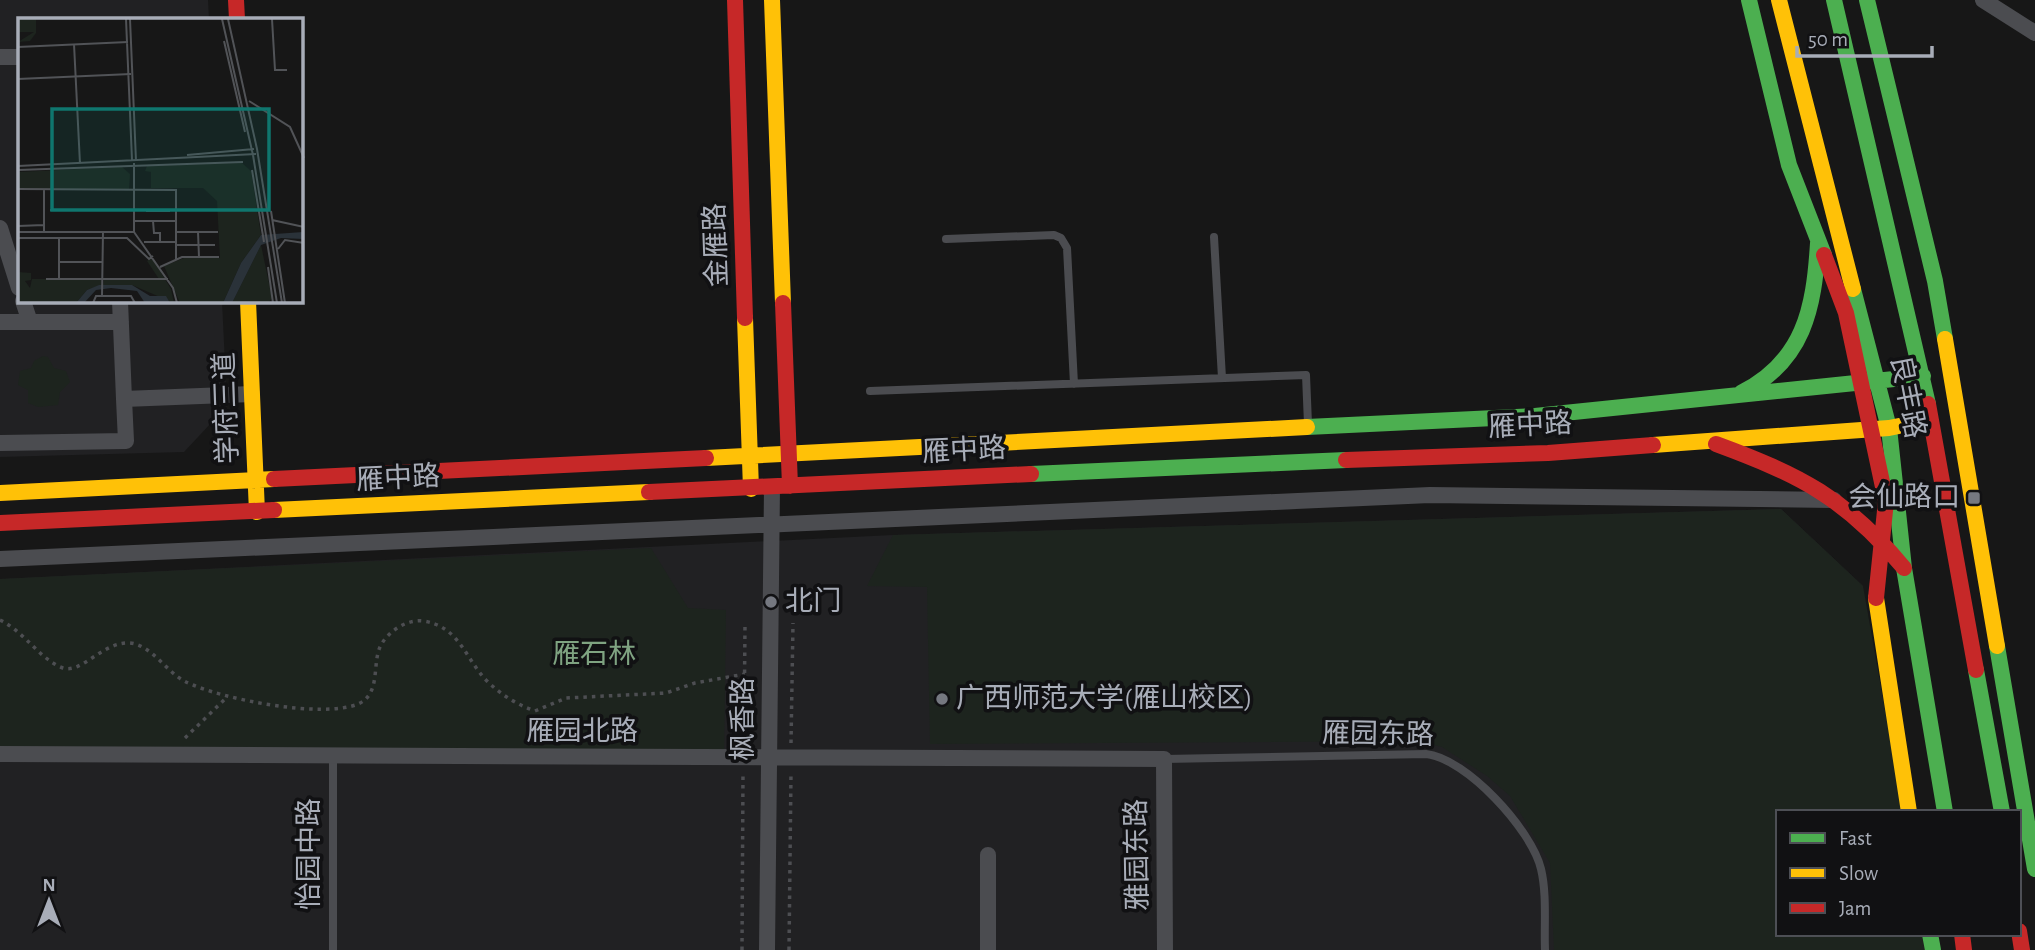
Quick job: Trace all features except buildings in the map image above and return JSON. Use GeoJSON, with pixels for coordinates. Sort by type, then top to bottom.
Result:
{"type":"FeatureCollection","features":[{"type":"Feature","properties":{"kind":"main road"},"geometry":{"type":"LineString","coordinates":[[236,0],[237,18]]}},
{"type":"Feature","properties":{"kind":"main road","name":"金雁路"},"geometry":{"type":"LineString","coordinates":[[735,0],[751,489]]}},
{"type":"Feature","properties":{"kind":"main road"},"geometry":{"type":"LineString","coordinates":[[772,0],[790,486]]}},
{"type":"Feature","properties":{"kind":"main road"},"geometry":{"type":"LineString","coordinates":[[1749,0],[1787,154],[1846,313],[1886,501],[1876,601],[1909,810]]}},
{"type":"Feature","properties":{"kind":"main road","name":"良丰路"},"geometry":{"type":"LineString","coordinates":[[1779,0],[1889,428],[1904,568],[1945,810]]}},
{"type":"Feature","properties":{"kind":"main road","name":"良丰路"},"geometry":{"type":"LineString","coordinates":[[1835,0],[1923,376],[2002,810]]}},
{"type":"Feature","properties":{"kind":"main road"},"geometry":{"type":"LineString","coordinates":[[1867,0],[1935,281],[2035,869]]}},
{"type":"Feature","properties":{"kind":"main road"},"geometry":{"type":"LineString","coordinates":[[1787,154],[1795,58]]}},
{"type":"Feature","properties":{"kind":"main road"},"geometry":{"type":"LineString","coordinates":[[1729,398],[1756,387],[1770,377],[1800,338],[1809,318],[1817,286],[1818,243]]}},
{"type":"Feature","properties":{"kind":"main road","name":"学府三道"},"geometry":{"type":"LineString","coordinates":[[248,303],[257,512]]}},
{"type":"Feature","properties":{"kind":"main road","name":"雁中路"},"geometry":{"type":"LineString","coordinates":[[0,493],[1535,416],[1923,376]]}},
{"type":"Feature","properties":{"kind":"main road","name":"雁中路"},"geometry":{"type":"LineString","coordinates":[[0,523],[1251,463],[1548,453],[1889,428],[1929,420]]}},
{"type":"Feature","properties":{"kind":"main road"},"geometry":{"type":"LineString","coordinates":[[1704,440],[1765,462],[1839,500],[1882,539],[1904,568]]}},
{"type":"Feature","properties":{"kind":"street"},"geometry":{"type":"LineString","coordinates":[[1983,0],[2035,33]]}},
{"type":"Feature","properties":{"kind":"street"},"geometry":{"type":"LineString","coordinates":[[0,57],[18,57]]}},
{"type":"Feature","properties":{"kind":"street"},"geometry":{"type":"LineString","coordinates":[[0,228],[18,285]]}},
{"type":"Feature","properties":{"kind":"street"},"geometry":{"type":"LineString","coordinates":[[24,303],[30,322]]}},
{"type":"Feature","properties":{"kind":"street"},"geometry":{"type":"LineString","coordinates":[[0,443],[126,440],[120,303]]}},
{"type":"Feature","properties":{"kind":"street"},"geometry":{"type":"LineString","coordinates":[[0,321],[121,322]]}},
{"type":"Feature","properties":{"kind":"street"},"geometry":{"type":"LineString","coordinates":[[124,399],[252,394]]}},
{"type":"Feature","properties":{"kind":"street","name":"枫香路"},"geometry":{"type":"LineString","coordinates":[[767,950],[772,487]]}},
{"type":"Feature","properties":{"kind":"street"},"geometry":{"type":"LineString","coordinates":[[0,559],[1430,495],[1839,500]]}},
{"type":"Feature","properties":{"kind":"street","name":"雁园北路"},"geometry":{"type":"LineString","coordinates":[[0,754],[333,758],[1164,759]]}},
{"type":"Feature","properties":{"kind":"street","name":"雅园东路"},"geometry":{"type":"LineString","coordinates":[[1164,759],[1165,950]]}},
{"type":"Feature","properties":{"kind":"street"},"geometry":{"type":"LineString","coordinates":[[988,855],[988,950]]}},
{"type":"Feature","properties":{"kind":"lane"},"geometry":{"type":"LineString","coordinates":[[946,239],[1054,235],[1061,238],[1067,248],[1074,384]]}},
{"type":"Feature","properties":{"kind":"lane"},"geometry":{"type":"LineString","coordinates":[[1214,237],[1222,378]]}},
{"type":"Feature","properties":{"kind":"lane"},"geometry":{"type":"LineString","coordinates":[[870,391],[1306,375],[1308,427]]}},
{"type":"Feature","properties":{"kind":"lane","name":"雁园东路"},"geometry":{"type":"LineString","coordinates":[[1164,759],[1426,754],[1446,759],[1473,779],[1505,810],[1536,854],[1542,874],[1545,950]]}},
{"type":"Feature","properties":{"kind":"lane","name":"怡园中路"},"geometry":{"type":"LineString","coordinates":[[333,758],[333,950]]}},
{"type":"Feature","properties":{"kind":"path"},"geometry":{"type":"LineString","coordinates":[[0,620],[17,628],[40,653],[61,667],[70,669],[81,666],[108,646],[131,643],[154,656],[184,681],[226,698],[311,708],[349,706],[362,702],[374,685],[380,646],[399,625],[421,621],[443,628],[462,643],[485,679],[514,704],[535,711],[566,698],[666,692],[695,683],[745,674]]}},
{"type":"Feature","properties":{"kind":"path"},"geometry":{"type":"LineString","coordinates":[[789,950],[793,623]]}},
{"type":"Feature","properties":{"kind":"path"},"geometry":{"type":"LineString","coordinates":[[742,950],[745,624]]}},
{"type":"Feature","properties":{"kind":"path"},"geometry":{"type":"LineString","coordinates":[[166,756],[226,698]]}},
{"type":"Feature","properties":{"kind":"shaded area"},"geometry":{"type":"Polygon","coordinates":[[[0,0],[208,0],[209,18],[18,18],[18,303],[222,303],[227,406],[184,452],[0,457],[0,0]]]}},
{"type":"Feature","properties":{"kind":"shaded area","name":"广西师范大学(雁山校区)"},"geometry":{"type":"Polygon","coordinates":[[[1781,509],[1863,586],[1779,810],[1776,810],[1776,936],[1926,950],[0,950],[0,579],[893,535],[1781,509]]]}},
{"type":"Feature","properties":{"kind":"green space"},"geometry":{"type":"Polygon","coordinates":[[[43,356],[48,357],[54,368],[66,371],[70,382],[60,392],[58,405],[38,407],[28,403],[28,390],[18,385],[20,371],[31,368],[34,361],[43,356]]]}},
{"type":"Feature","properties":{"kind":"green space"},"geometry":{"type":"Polygon","coordinates":[[[1781,509],[1863,586],[1903,810],[1776,810],[1776,936],[1923,936],[1926,950],[1554,950],[1550,863],[1510,796],[1487,776],[1442,747],[1417,741],[930,744],[927,587],[867,586],[893,535],[1781,509]]]}},
{"type":"Feature","properties":{"kind":"green space","name":"雁石林"},"geometry":{"type":"Polygon","coordinates":[[[651,548],[688,608],[726,610],[724,759],[0,754],[0,579],[651,548]]]}},
{"type":"Feature","properties":{"kind":"traffic: fast"},"geometry":{"type":"LineString","coordinates":[[1749,0],[1789,165],[1824,255]]}},
{"type":"Feature","properties":{"kind":"traffic: fast"},"geometry":{"type":"LineString","coordinates":[[1834,0],[1928,404]]}},
{"type":"Feature","properties":{"kind":"traffic: fast"},"geometry":{"type":"LineString","coordinates":[[1867,0],[1935,281],[1945,339]]}},
{"type":"Feature","properties":{"kind":"traffic: fast"},"geometry":{"type":"LineString","coordinates":[[1741,393],[1779,365],[1802,331],[1813,290],[1818,243]]}},
{"type":"Feature","properties":{"kind":"traffic: fast"},"geometry":{"type":"LineString","coordinates":[[1853,289],[1889,428],[1904,568],[1945,810]]}},
{"type":"Feature","properties":{"kind":"traffic: fast"},"geometry":{"type":"LineString","coordinates":[[1307,427],[1535,416],[1923,376]]}},
{"type":"Feature","properties":{"kind":"traffic: fast"},"geometry":{"type":"LineString","coordinates":[[1031,474],[1346,460]]}},
{"type":"Feature","properties":{"kind":"traffic: fast"},"geometry":{"type":"LineString","coordinates":[[1997,646],[2035,869]]}},
{"type":"Feature","properties":{"kind":"traffic: fast"},"geometry":{"type":"LineString","coordinates":[[1976,670],[2002,810]]}},
{"type":"Feature","properties":{"kind":"traffic: fast"},"geometry":{"type":"LineString","coordinates":[[1930,936],[1933,950]]}},
{"type":"Feature","properties":{"kind":"traffic: slow"},"geometry":{"type":"LineString","coordinates":[[772,0],[783,303]]}},
{"type":"Feature","properties":{"kind":"traffic: slow"},"geometry":{"type":"LineString","coordinates":[[1779,0],[1853,289]]}},
{"type":"Feature","properties":{"kind":"traffic: slow"},"geometry":{"type":"LineString","coordinates":[[248,303],[257,512]]}},
{"type":"Feature","properties":{"kind":"traffic: slow"},"geometry":{"type":"LineString","coordinates":[[745,318],[751,489]]}},
{"type":"Feature","properties":{"kind":"traffic: slow"},"geometry":{"type":"LineString","coordinates":[[1945,339],[1997,646]]}},
{"type":"Feature","properties":{"kind":"traffic: slow"},"geometry":{"type":"LineString","coordinates":[[1653,445],[1889,428],[1929,420]]}},
{"type":"Feature","properties":{"kind":"traffic: slow"},"geometry":{"type":"LineString","coordinates":[[706,458],[1307,427]]}},
{"type":"Feature","properties":{"kind":"traffic: slow"},"geometry":{"type":"LineString","coordinates":[[0,493],[274,479]]}},
{"type":"Feature","properties":{"kind":"traffic: slow"},"geometry":{"type":"LineString","coordinates":[[274,510],[649,492]]}},
{"type":"Feature","properties":{"kind":"traffic: slow"},"geometry":{"type":"LineString","coordinates":[[1876,598],[1909,810]]}},
{"type":"Feature","properties":{"kind":"traffic: jam"},"geometry":{"type":"LineString","coordinates":[[236,0],[237,18]]}},
{"type":"Feature","properties":{"kind":"traffic: jam"},"geometry":{"type":"LineString","coordinates":[[735,0],[745,318]]}},
{"type":"Feature","properties":{"kind":"traffic: jam"},"geometry":{"type":"LineString","coordinates":[[1824,255],[1846,313],[1886,501],[1876,598]]}},
{"type":"Feature","properties":{"kind":"traffic: jam"},"geometry":{"type":"LineString","coordinates":[[783,303],[790,486]]}},
{"type":"Feature","properties":{"kind":"traffic: jam"},"geometry":{"type":"LineString","coordinates":[[1928,404],[1976,670]]}},
{"type":"Feature","properties":{"kind":"traffic: jam"},"geometry":{"type":"LineString","coordinates":[[1716,444],[1773,467],[1820,491],[1862,523],[1904,568]]}},
{"type":"Feature","properties":{"kind":"traffic: jam"},"geometry":{"type":"LineString","coordinates":[[1346,460],[1548,453],[1653,445]]}},
{"type":"Feature","properties":{"kind":"traffic: jam"},"geometry":{"type":"LineString","coordinates":[[274,479],[706,458]]}},
{"type":"Feature","properties":{"kind":"traffic: jam"},"geometry":{"type":"LineString","coordinates":[[649,492],[1031,474]]}},
{"type":"Feature","properties":{"kind":"traffic: jam"},"geometry":{"type":"LineString","coordinates":[[0,523],[274,510]]}},
{"type":"Feature","properties":{"kind":"traffic: jam"},"geometry":{"type":"LineString","coordinates":[[1962,936],[1964,950]]}},
{"type":"Feature","properties":{"kind":"traffic: jam"},"geometry":{"type":"LineString","coordinates":[[2020,936],[2022,950]]}},
{"type":"Feature","properties":{"kind":"place","name":"会仙路口"},"geometry":{"type":"Point","coordinates":[1974,498]}},
{"type":"Feature","properties":{"kind":"place","name":"北门"},"geometry":{"type":"Point","coordinates":[771,602]}},
{"type":"Feature","properties":{"kind":"place","name":"广西师范大学(雁山校区)"},"geometry":{"type":"Point","coordinates":[942,699]}}]}
